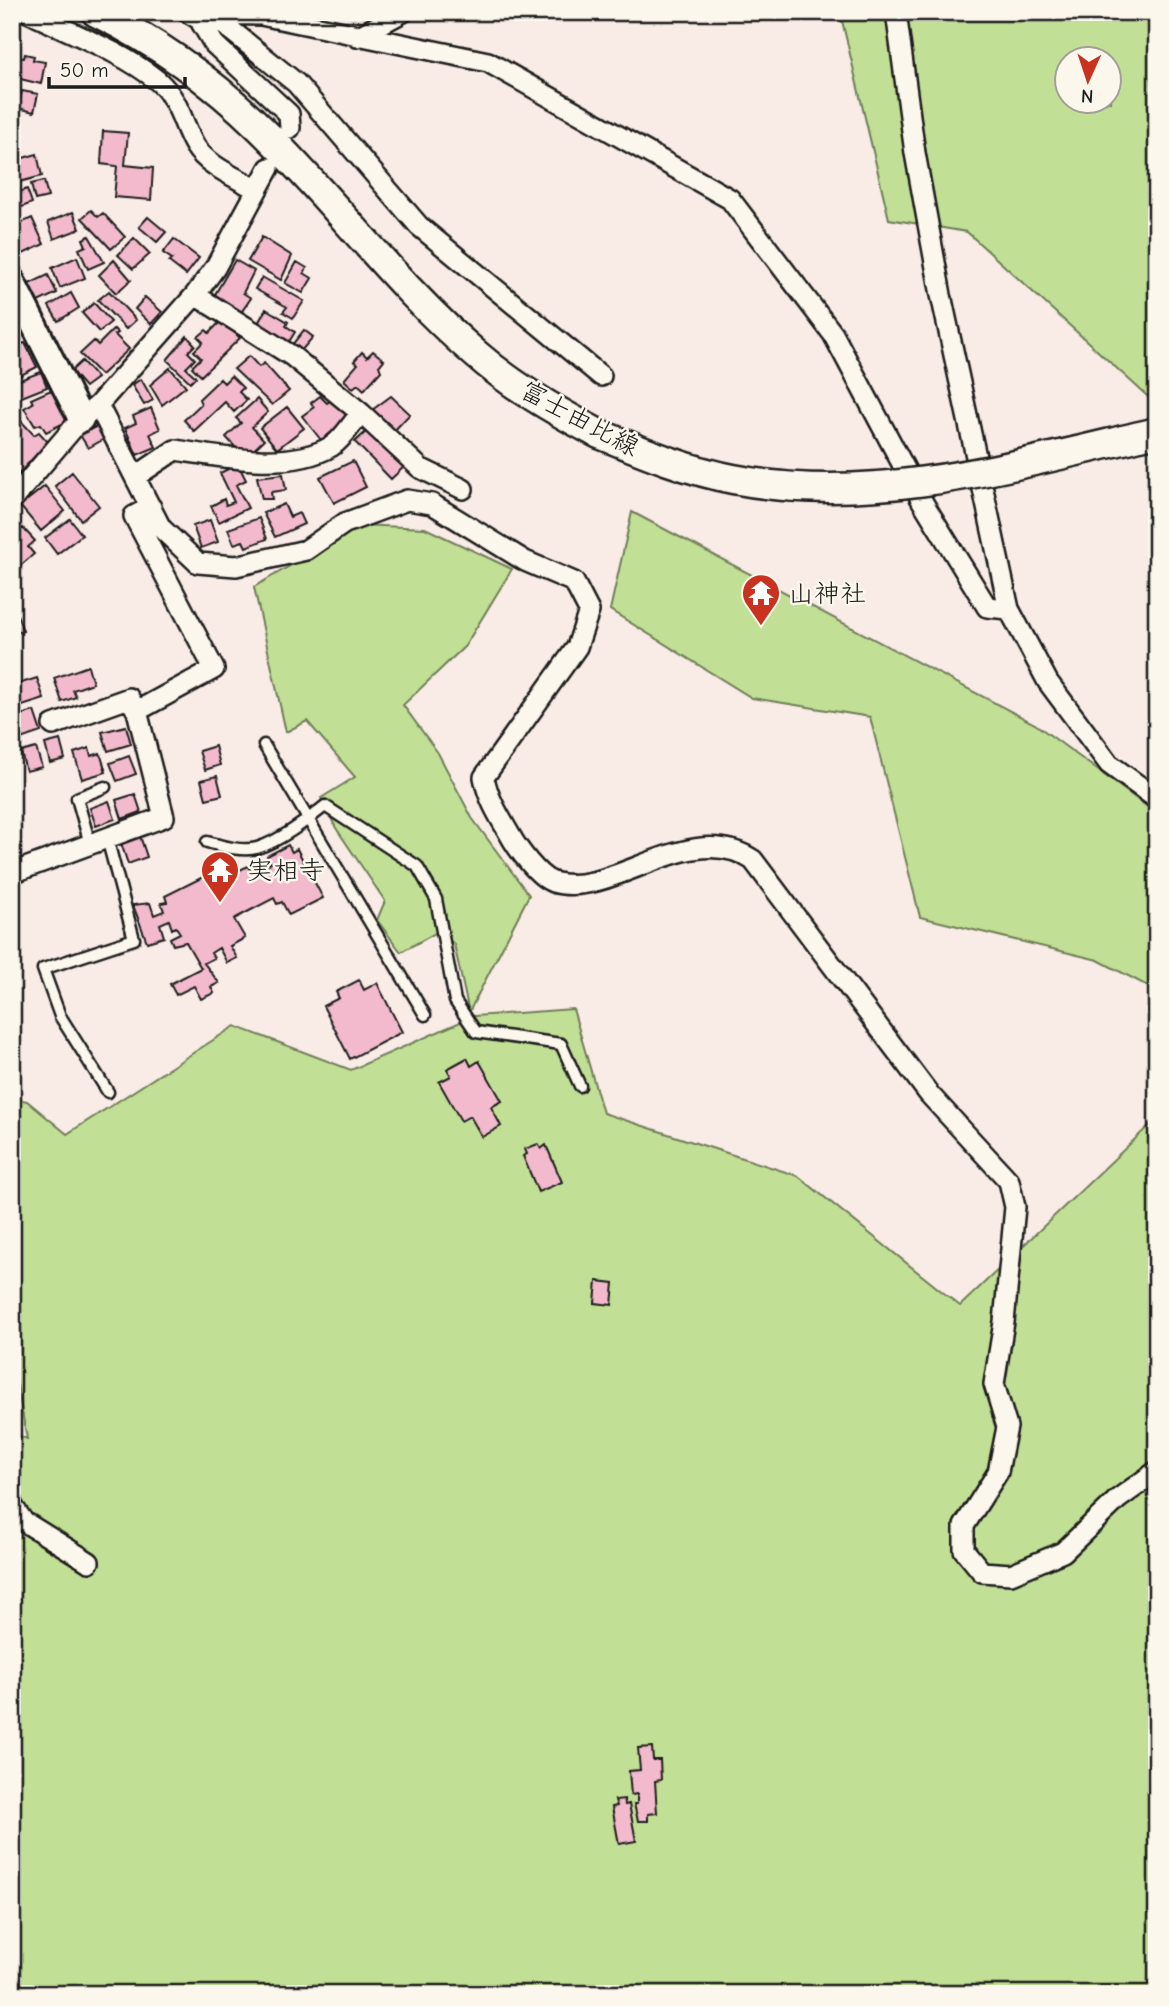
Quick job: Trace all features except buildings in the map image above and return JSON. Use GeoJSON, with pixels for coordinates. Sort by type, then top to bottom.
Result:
{"type":"FeatureCollection","features":[{"type":"Feature","properties":{"kind":"main road","name":"富士由比線"},"geometry":{"type":"LineString","coordinates":[[96,12],[118,23],[197,74],[260,127],[415,297],[477,356],[533,398],[597,433],[666,461],[732,479],[797,487],[865,488],[930,481],[1157,432]]}},
{"type":"Feature","properties":{"kind":"street"},"geometry":{"type":"LineString","coordinates":[[28,12],[111,52],[157,81],[178,104],[196,148],[209,160],[257,190]]}},
{"type":"Feature","properties":{"kind":"street"},"geometry":{"type":"LineString","coordinates":[[357,37],[403,12]]}},
{"type":"Feature","properties":{"kind":"street"},"geometry":{"type":"LineString","coordinates":[[896,12],[915,153],[941,295],[1009,609],[1048,682],[1110,764],[1157,799]]}},
{"type":"Feature","properties":{"kind":"street"},"geometry":{"type":"LineString","coordinates":[[199,15],[261,15],[488,62],[730,199],[833,334],[922,501],[987,607],[1009,609]]}},
{"type":"Feature","properties":{"kind":"street"},"geometry":{"type":"LineString","coordinates":[[199,15],[214,44],[289,114],[290,128]]}},
{"type":"Feature","properties":{"kind":"street"},"geometry":{"type":"LineString","coordinates":[[199,15],[296,83],[419,226],[601,376]]}},
{"type":"Feature","properties":{"kind":"street"},"geometry":{"type":"LineString","coordinates":[[13,498],[195,295],[215,268],[269,168]]}},
{"type":"Feature","properties":{"kind":"street"},"geometry":{"type":"LineString","coordinates":[[12,281],[90,412],[135,477],[161,528],[198,563],[236,566],[306,550],[345,523],[407,500],[432,504],[525,561],[574,582],[589,611],[586,629],[577,647],[484,777],[487,796],[520,853],[551,882],[583,883],[696,850],[720,846],[746,855],[753,860],[929,1094],[1009,1181],[1015,1207],[1004,1322],[994,1384],[1007,1427],[998,1472],[964,1526],[964,1550],[982,1572],[1011,1574],[1063,1552],[1118,1499],[1157,1471]]}},
{"type":"Feature","properties":{"kind":"street"},"geometry":{"type":"LineString","coordinates":[[195,295],[292,356],[361,412],[420,468],[463,489]]}},
{"type":"Feature","properties":{"kind":"street"},"geometry":{"type":"LineString","coordinates":[[135,477],[175,450],[268,460],[322,451],[335,444],[361,412]]}},
{"type":"Feature","properties":{"kind":"street"},"geometry":{"type":"LineString","coordinates":[[137,711],[214,669],[134,516],[151,507]]}},
{"type":"Feature","properties":{"kind":"street"},"geometry":{"type":"LineString","coordinates":[[12,873],[164,817],[137,711],[129,698],[53,725]]}},
{"type":"Feature","properties":{"kind":"street"},"geometry":{"type":"LineString","coordinates":[[12,1505],[23,1521],[89,1562]]}},
{"type":"Feature","properties":{"kind":"lane"},"geometry":{"type":"LineString","coordinates":[[264,745],[425,1015]]}},
{"type":"Feature","properties":{"kind":"lane"},"geometry":{"type":"LineString","coordinates":[[105,787],[77,798],[99,841],[134,939],[43,969],[60,1016],[108,1092]]}},
{"type":"Feature","properties":{"kind":"lane"},"geometry":{"type":"LineString","coordinates":[[207,842],[229,848],[257,848],[308,820],[325,806],[417,866],[436,899],[455,1001],[476,1032],[561,1044],[580,1086]]}},
{"type":"Feature","properties":{"kind":"green space"},"geometry":{"type":"Polygon","coordinates":[[[840,12],[1157,12],[1157,405],[967,232],[889,219],[840,12]]]}},
{"type":"Feature","properties":{"kind":"green space"},"geometry":{"type":"Polygon","coordinates":[[[632,512],[1035,724],[1157,814],[1157,991],[1098,960],[920,917],[870,717],[752,698],[610,610],[632,512]]]}},
{"type":"Feature","properties":{"kind":"green space"},"geometry":{"type":"Polygon","coordinates":[[[360,525],[425,528],[512,569],[465,646],[403,705],[438,753],[472,818],[529,895],[469,1012],[454,944],[439,931],[401,952],[377,920],[385,901],[336,828],[321,798],[355,777],[307,721],[286,732],[254,587],[360,525]]]}},
{"type":"Feature","properties":{"kind":"green space"},"geometry":{"type":"Polygon","coordinates":[[[573,1009],[603,1113],[798,1176],[960,1306],[1157,1118],[1157,1994],[12,1994],[12,1433],[27,1439],[12,1357],[12,1098],[27,1101],[67,1134],[235,1026],[351,1070],[474,1016],[573,1009]]]}},
{"type":"Feature","properties":{"kind":"place","name":"山神社"},"geometry":{"type":"Point","coordinates":[761,627]}},
{"type":"Feature","properties":{"kind":"place","name":"実相寺"},"geometry":{"type":"Point","coordinates":[220,904]}}]}
